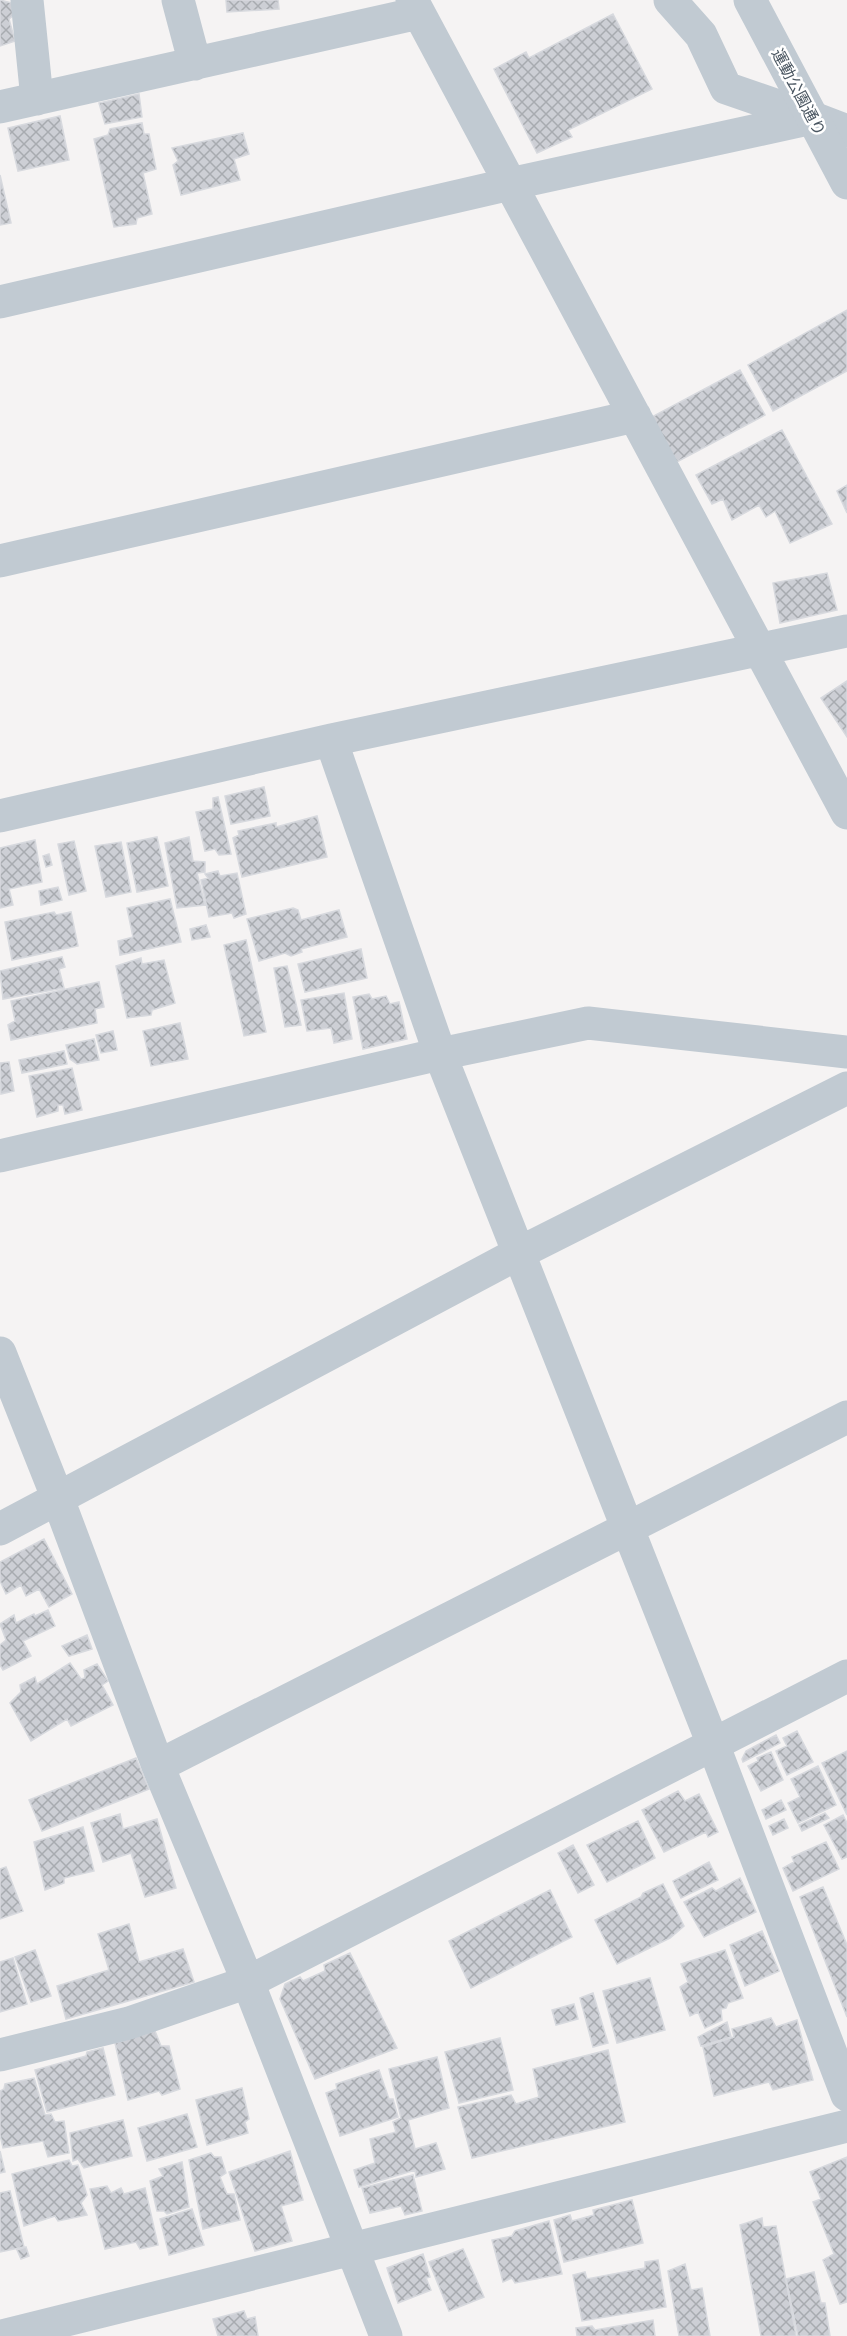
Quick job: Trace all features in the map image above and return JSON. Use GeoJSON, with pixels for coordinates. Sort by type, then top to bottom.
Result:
{"type":"FeatureCollection","features":[{"type":"Feature","properties":{"kind":"street"},"geometry":{"type":"LineString","coordinates":[[27,0],[37,99]]}},
{"type":"Feature","properties":{"kind":"street"},"geometry":{"type":"LineString","coordinates":[[178,0],[195,64]]}},
{"type":"Feature","properties":{"kind":"street"},"geometry":{"type":"LineString","coordinates":[[669,0],[701,35],[726,88],[847,131]]}},
{"type":"Feature","properties":{"kind":"street","name":"運動公園通り"},"geometry":{"type":"LineString","coordinates":[[750,0],[847,183]]}},
{"type":"Feature","properties":{"kind":"street"},"geometry":{"type":"LineString","coordinates":[[0,108],[195,64],[416,7],[847,813]]}},
{"type":"Feature","properties":{"kind":"street"},"geometry":{"type":"LineString","coordinates":[[0,302],[510,184],[813,118]]}},
{"type":"Feature","properties":{"kind":"street"},"geometry":{"type":"LineString","coordinates":[[0,561],[635,416]]}},
{"type":"Feature","properties":{"kind":"street"},"geometry":{"type":"LineString","coordinates":[[0,816],[331,740],[847,632]]}},
{"type":"Feature","properties":{"kind":"street"},"geometry":{"type":"LineString","coordinates":[[331,740],[440,1054],[713,1744],[847,2095]]}},
{"type":"Feature","properties":{"kind":"street"},"geometry":{"type":"LineString","coordinates":[[0,1156],[440,1054],[588,1023],[847,1052]]}},
{"type":"Feature","properties":{"kind":"street"},"geometry":{"type":"LineString","coordinates":[[0,1529],[519,1253],[847,1088]]}},
{"type":"Feature","properties":{"kind":"street"},"geometry":{"type":"LineString","coordinates":[[0,1353],[159,1766],[248,1982],[386,2336]]}},
{"type":"Feature","properties":{"kind":"street"},"geometry":{"type":"LineString","coordinates":[[159,1766],[847,1418]]}},
{"type":"Feature","properties":{"kind":"street"},"geometry":{"type":"LineString","coordinates":[[0,2055],[129,2023],[248,1982],[847,1676]]}},
{"type":"Feature","properties":{"kind":"street"},"geometry":{"type":"LineString","coordinates":[[2,2336],[847,2126]]}},
{"type":"Feature","properties":{"kind":"building"},"geometry":{"type":"Polygon","coordinates":[[[0,0],[12,3],[13,16],[9,19],[15,41],[0,46],[0,0]]]}},
{"type":"Feature","properties":{"kind":"building"},"geometry":{"type":"Polygon","coordinates":[[[226,0],[278,0],[279,9],[227,12],[226,0]]]}},
{"type":"Feature","properties":{"kind":"building"},"geometry":{"type":"Polygon","coordinates":[[[613,14],[652,89],[568,130],[572,137],[537,153],[494,69],[526,52],[529,58],[613,14]]]}},
{"type":"Feature","properties":{"kind":"building"},"geometry":{"type":"Polygon","coordinates":[[[139,94],[142,117],[105,124],[99,103],[139,94]]]}},
{"type":"Feature","properties":{"kind":"building"},"geometry":{"type":"Polygon","coordinates":[[[60,116],[69,160],[18,171],[8,128],[60,116]]]}},
{"type":"Feature","properties":{"kind":"building"},"geometry":{"type":"Polygon","coordinates":[[[142,123],[144,134],[149,134],[156,169],[143,173],[152,214],[137,218],[136,224],[114,227],[94,139],[108,135],[110,129],[142,123]]]}},
{"type":"Feature","properties":{"kind":"building"},"geometry":{"type":"Polygon","coordinates":[[[243,133],[249,154],[234,159],[240,180],[181,195],[173,165],[178,161],[172,148],[243,133]]]}},
{"type":"Feature","properties":{"kind":"building"},"geometry":{"type":"Polygon","coordinates":[[[0,175],[11,223],[0,225],[0,175]]]}},
{"type":"Feature","properties":{"kind":"building"},"geometry":{"type":"Polygon","coordinates":[[[847,310],[847,371],[773,411],[748,365],[847,310]]]}},
{"type":"Feature","properties":{"kind":"building"},"geometry":{"type":"Polygon","coordinates":[[[740,370],[765,415],[673,464],[648,419],[740,370]]]}},
{"type":"Feature","properties":{"kind":"building"},"geometry":{"type":"Polygon","coordinates":[[[782,430],[832,524],[790,543],[775,511],[766,517],[759,505],[732,520],[723,499],[712,504],[696,475],[782,430]]]}},
{"type":"Feature","properties":{"kind":"building"},"geometry":{"type":"Polygon","coordinates":[[[847,485],[847,513],[837,491],[847,485]]]}},
{"type":"Feature","properties":{"kind":"building"},"geometry":{"type":"Polygon","coordinates":[[[827,573],[837,610],[780,623],[773,583],[827,573]]]}},
{"type":"Feature","properties":{"kind":"building"},"geometry":{"type":"Polygon","coordinates":[[[847,681],[847,737],[821,698],[847,681]]]}},
{"type":"Feature","properties":{"kind":"building"},"geometry":{"type":"Polygon","coordinates":[[[264,787],[270,816],[231,824],[225,796],[264,787]]]}},
{"type":"Feature","properties":{"kind":"building"},"geometry":{"type":"Polygon","coordinates":[[[218,797],[231,854],[219,855],[215,849],[205,851],[196,812],[213,809],[213,798],[218,797]]]}},
{"type":"Feature","properties":{"kind":"building"},"geometry":{"type":"Polygon","coordinates":[[[317,816],[327,857],[242,877],[233,838],[239,835],[238,831],[276,823],[276,827],[317,816]]]}},
{"type":"Feature","properties":{"kind":"building"},"geometry":{"type":"Polygon","coordinates":[[[157,837],[168,886],[137,892],[127,843],[157,837]]]}},
{"type":"Feature","properties":{"kind":"building"},"geometry":{"type":"Polygon","coordinates":[[[189,837],[193,861],[205,862],[205,872],[197,873],[205,905],[177,908],[165,843],[189,837]]]}},
{"type":"Feature","properties":{"kind":"building"},"geometry":{"type":"Polygon","coordinates":[[[35,840],[42,882],[9,889],[13,905],[0,908],[0,848],[35,840]]]}},
{"type":"Feature","properties":{"kind":"building"},"geometry":{"type":"Polygon","coordinates":[[[74,841],[86,891],[69,895],[58,844],[74,841]]]}},
{"type":"Feature","properties":{"kind":"building"},"geometry":{"type":"Polygon","coordinates":[[[121,842],[131,892],[106,897],[95,846],[121,842]]]}},
{"type":"Feature","properties":{"kind":"building"},"geometry":{"type":"Polygon","coordinates":[[[49,854],[52,865],[46,867],[43,856],[49,854]]]}},
{"type":"Feature","properties":{"kind":"building"},"geometry":{"type":"Polygon","coordinates":[[[218,871],[220,876],[237,873],[246,914],[234,918],[232,913],[209,917],[201,880],[208,878],[205,874],[218,871]]]}},
{"type":"Feature","properties":{"kind":"building"},"geometry":{"type":"Polygon","coordinates":[[[58,887],[62,900],[41,905],[39,891],[58,887]]]}},
{"type":"Feature","properties":{"kind":"building"},"geometry":{"type":"Polygon","coordinates":[[[170,899],[181,942],[120,955],[118,941],[133,937],[127,908],[170,899]]]}},
{"type":"Feature","properties":{"kind":"building"},"geometry":{"type":"Polygon","coordinates":[[[293,908],[298,910],[301,920],[339,910],[347,937],[301,949],[302,952],[291,956],[285,953],[259,961],[247,919],[293,908]]]}},
{"type":"Feature","properties":{"kind":"building"},"geometry":{"type":"Polygon","coordinates":[[[54,912],[56,915],[71,912],[78,946],[12,960],[5,922],[54,912]]]}},
{"type":"Feature","properties":{"kind":"building"},"geometry":{"type":"Polygon","coordinates":[[[206,925],[210,937],[192,940],[190,929],[206,925]]]}},
{"type":"Feature","properties":{"kind":"building"},"geometry":{"type":"Polygon","coordinates":[[[246,940],[266,1032],[244,1036],[224,945],[246,940]]]}},
{"type":"Feature","properties":{"kind":"building"},"geometry":{"type":"Polygon","coordinates":[[[361,949],[367,978],[305,992],[298,964],[361,949]]]}},
{"type":"Feature","properties":{"kind":"building"},"geometry":{"type":"Polygon","coordinates":[[[62,957],[65,967],[59,969],[64,988],[3,999],[0,971],[62,957]]]}},
{"type":"Feature","properties":{"kind":"building"},"geometry":{"type":"Polygon","coordinates":[[[141,958],[142,964],[164,960],[175,1003],[152,1010],[151,1015],[127,1018],[116,966],[141,958]]]}},
{"type":"Feature","properties":{"kind":"building"},"geometry":{"type":"Polygon","coordinates":[[[287,966],[301,1025],[285,1027],[274,968],[287,966]]]}},
{"type":"Feature","properties":{"kind":"building"},"geometry":{"type":"Polygon","coordinates":[[[99,982],[104,1007],[95,1009],[97,1023],[11,1040],[8,1025],[15,1021],[11,1001],[99,982]]]}},
{"type":"Feature","properties":{"kind":"building"},"geometry":{"type":"Polygon","coordinates":[[[344,993],[352,1039],[334,1043],[331,1028],[307,1031],[301,1000],[344,993]]]}},
{"type":"Feature","properties":{"kind":"building"},"geometry":{"type":"Polygon","coordinates":[[[369,994],[372,999],[386,996],[390,1004],[399,1002],[407,1039],[363,1049],[353,997],[369,994]]]}},
{"type":"Feature","properties":{"kind":"building"},"geometry":{"type":"Polygon","coordinates":[[[180,1023],[188,1059],[151,1066],[143,1031],[180,1023]]]}},
{"type":"Feature","properties":{"kind":"building"},"geometry":{"type":"Polygon","coordinates":[[[113,1031],[117,1050],[101,1053],[96,1035],[113,1031]]]}},
{"type":"Feature","properties":{"kind":"building"},"geometry":{"type":"Polygon","coordinates":[[[94,1039],[99,1060],[77,1064],[70,1059],[66,1045],[94,1039]]]}},
{"type":"Feature","properties":{"kind":"building"},"geometry":{"type":"Polygon","coordinates":[[[64,1051],[67,1064],[22,1073],[19,1060],[64,1051]]]}},
{"type":"Feature","properties":{"kind":"building"},"geometry":{"type":"Polygon","coordinates":[[[9,1062],[14,1091],[1,1094],[0,1063],[9,1062]]]}},
{"type":"Feature","properties":{"kind":"building"},"geometry":{"type":"Polygon","coordinates":[[[72,1068],[82,1110],[65,1114],[63,1105],[58,1105],[58,1111],[37,1117],[29,1076],[72,1068]]]}},
{"type":"Feature","properties":{"kind":"building"},"geometry":{"type":"Polygon","coordinates":[[[44,1539],[72,1594],[49,1607],[39,1589],[26,1596],[21,1585],[6,1594],[0,1581],[0,1562],[44,1539]]]}},
{"type":"Feature","properties":{"kind":"building"},"geometry":{"type":"Polygon","coordinates":[[[48,1610],[55,1626],[23,1641],[31,1656],[3,1670],[0,1665],[0,1645],[6,1640],[0,1624],[14,1615],[16,1623],[48,1610]]]}},
{"type":"Feature","properties":{"kind":"building"},"geometry":{"type":"Polygon","coordinates":[[[87,1635],[92,1649],[69,1656],[62,1646],[87,1635]]]}},
{"type":"Feature","properties":{"kind":"building"},"geometry":{"type":"Polygon","coordinates":[[[70,1663],[81,1679],[85,1678],[84,1670],[97,1664],[108,1681],[102,1685],[113,1705],[71,1726],[67,1719],[31,1741],[10,1703],[21,1692],[20,1685],[35,1677],[37,1684],[70,1663]]]}},
{"type":"Feature","properties":{"kind":"building"},"geometry":{"type":"Polygon","coordinates":[[[797,1731],[813,1762],[787,1775],[776,1751],[787,1746],[783,1738],[797,1731]]]}},
{"type":"Feature","properties":{"kind":"building"},"geometry":{"type":"Polygon","coordinates":[[[776,1735],[780,1743],[743,1762],[746,1751],[776,1735]]]}},
{"type":"Feature","properties":{"kind":"building"},"geometry":{"type":"Polygon","coordinates":[[[847,1751],[847,1815],[822,1763],[847,1751]]]}},
{"type":"Feature","properties":{"kind":"building"},"geometry":{"type":"Polygon","coordinates":[[[771,1752],[783,1780],[761,1791],[748,1766],[758,1761],[757,1758],[771,1752]]]}},
{"type":"Feature","properties":{"kind":"building"},"geometry":{"type":"Polygon","coordinates":[[[136,1758],[149,1789],[42,1831],[29,1800],[136,1758]]]}},
{"type":"Feature","properties":{"kind":"building"},"geometry":{"type":"Polygon","coordinates":[[[818,1766],[836,1805],[798,1823],[788,1803],[800,1797],[791,1779],[818,1766]]]}},
{"type":"Feature","properties":{"kind":"building"},"geometry":{"type":"Polygon","coordinates":[[[678,1791],[685,1801],[699,1794],[718,1832],[708,1837],[706,1832],[664,1852],[642,1810],[678,1791]]]}},
{"type":"Feature","properties":{"kind":"building"},"geometry":{"type":"Polygon","coordinates":[[[781,1800],[786,1810],[766,1819],[762,1810],[781,1800]]]}},
{"type":"Feature","properties":{"kind":"building"},"geometry":{"type":"Polygon","coordinates":[[[825,1813],[829,1818],[802,1831],[799,1825],[825,1813]]]}},
{"type":"Feature","properties":{"kind":"building"},"geometry":{"type":"Polygon","coordinates":[[[120,1814],[123,1829],[157,1819],[176,1888],[145,1897],[131,1853],[103,1862],[91,1823],[120,1814]]]}},
{"type":"Feature","properties":{"kind":"building"},"geometry":{"type":"Polygon","coordinates":[[[843,1815],[847,1823],[847,1857],[842,1859],[824,1825],[843,1815]]]}},
{"type":"Feature","properties":{"kind":"building"},"geometry":{"type":"Polygon","coordinates":[[[784,1819],[788,1828],[773,1835],[769,1826],[784,1819]]]}},
{"type":"Feature","properties":{"kind":"building"},"geometry":{"type":"Polygon","coordinates":[[[638,1821],[655,1858],[607,1882],[587,1845],[638,1821]]]}},
{"type":"Feature","properties":{"kind":"building"},"geometry":{"type":"Polygon","coordinates":[[[83,1827],[94,1871],[64,1878],[64,1883],[45,1890],[34,1842],[83,1827]]]}},
{"type":"Feature","properties":{"kind":"building"},"geometry":{"type":"Polygon","coordinates":[[[826,1842],[839,1869],[793,1891],[783,1868],[794,1862],[792,1857],[826,1842]]]}},
{"type":"Feature","properties":{"kind":"building"},"geometry":{"type":"Polygon","coordinates":[[[573,1845],[594,1885],[578,1893],[558,1853],[573,1845]]]}},
{"type":"Feature","properties":{"kind":"building"},"geometry":{"type":"Polygon","coordinates":[[[709,1862],[718,1880],[681,1898],[673,1881],[709,1862]]]}},
{"type":"Feature","properties":{"kind":"building"},"geometry":{"type":"Polygon","coordinates":[[[6,1867],[23,1911],[0,1919],[0,1869],[6,1867]]]}},
{"type":"Feature","properties":{"kind":"building"},"geometry":{"type":"Polygon","coordinates":[[[740,1878],[756,1912],[704,1937],[684,1902],[712,1888],[716,1891],[740,1878]]]}},
{"type":"Feature","properties":{"kind":"building"},"geometry":{"type":"Polygon","coordinates":[[[663,1884],[684,1926],[670,1938],[617,1964],[595,1920],[663,1884]]]}},
{"type":"Feature","properties":{"kind":"building"},"geometry":{"type":"Polygon","coordinates":[[[823,1887],[847,1945],[847,2017],[800,1897],[823,1887]]]}},
{"type":"Feature","properties":{"kind":"building"},"geometry":{"type":"Polygon","coordinates":[[[550,1890],[572,1937],[471,1988],[449,1941],[550,1890]]]}},
{"type":"Feature","properties":{"kind":"building"},"geometry":{"type":"Polygon","coordinates":[[[129,1924],[139,1962],[183,1949],[194,1982],[66,2019],[57,1986],[109,1970],[98,1934],[129,1924]]]}},
{"type":"Feature","properties":{"kind":"building"},"geometry":{"type":"Polygon","coordinates":[[[762,1931],[779,1971],[745,1986],[730,1945],[762,1931]]]}},
{"type":"Feature","properties":{"kind":"building"},"geometry":{"type":"Polygon","coordinates":[[[35,1950],[51,1996],[31,2002],[15,1957],[35,1950]]]}},
{"type":"Feature","properties":{"kind":"building"},"geometry":{"type":"Polygon","coordinates":[[[725,1950],[743,1998],[728,2003],[726,2008],[721,2009],[722,2020],[705,2028],[698,2012],[690,2016],[680,1987],[688,1982],[681,1964],[725,1950]]]}},
{"type":"Feature","properties":{"kind":"building"},"geometry":{"type":"Polygon","coordinates":[[[350,1953],[397,2048],[315,2079],[280,1999],[285,1984],[300,1977],[303,1981],[325,1971],[324,1965],[350,1953]]]}},
{"type":"Feature","properties":{"kind":"building"},"geometry":{"type":"Polygon","coordinates":[[[13,1958],[27,2004],[0,2012],[0,1962],[13,1958]]]}},
{"type":"Feature","properties":{"kind":"building"},"geometry":{"type":"Polygon","coordinates":[[[650,1978],[665,2030],[617,2043],[603,1991],[650,1978]]]}},
{"type":"Feature","properties":{"kind":"building"},"geometry":{"type":"Polygon","coordinates":[[[593,1993],[608,2043],[593,2047],[580,1998],[593,1993]]]}},
{"type":"Feature","properties":{"kind":"building"},"geometry":{"type":"Polygon","coordinates":[[[574,2004],[578,2019],[556,2025],[552,2010],[574,2004]]]}},
{"type":"Feature","properties":{"kind":"building"},"geometry":{"type":"Polygon","coordinates":[[[771,2018],[776,2027],[797,2020],[813,2080],[773,2090],[769,2082],[714,2096],[703,2047],[734,2037],[732,2029],[771,2018]]]}},
{"type":"Feature","properties":{"kind":"building"},"geometry":{"type":"Polygon","coordinates":[[[727,2022],[731,2037],[701,2046],[698,2037],[727,2022]]]}},
{"type":"Feature","properties":{"kind":"building"},"geometry":{"type":"Polygon","coordinates":[[[155,2031],[161,2046],[169,2046],[180,2089],[162,2095],[159,2091],[128,2100],[115,2043],[155,2031]]]}},
{"type":"Feature","properties":{"kind":"building"},"geometry":{"type":"Polygon","coordinates":[[[500,2038],[513,2090],[459,2103],[445,2052],[500,2038]]]}},
{"type":"Feature","properties":{"kind":"building"},"geometry":{"type":"Polygon","coordinates":[[[103,2048],[115,2095],[47,2112],[35,2070],[86,2056],[87,2052],[103,2048]]]}},
{"type":"Feature","properties":{"kind":"building"},"geometry":{"type":"Polygon","coordinates":[[[608,2050],[625,2122],[472,2158],[458,2107],[511,2095],[516,2104],[539,2097],[533,2069],[608,2050]]]}},
{"type":"Feature","properties":{"kind":"building"},"geometry":{"type":"Polygon","coordinates":[[[437,2057],[449,2108],[408,2120],[415,2149],[436,2143],[445,2169],[416,2177],[415,2170],[359,2187],[354,2170],[375,2163],[370,2139],[396,2132],[393,2122],[401,2118],[389,2069],[437,2057]]]}},
{"type":"Feature","properties":{"kind":"building"},"geometry":{"type":"Polygon","coordinates":[[[379,2070],[389,2099],[393,2099],[398,2117],[340,2136],[326,2093],[337,2089],[336,2084],[379,2070]]]}},
{"type":"Feature","properties":{"kind":"building"},"geometry":{"type":"Polygon","coordinates":[[[34,2078],[45,2115],[51,2114],[55,2122],[64,2121],[69,2153],[48,2157],[43,2141],[3,2148],[0,2135],[0,2091],[4,2089],[5,2084],[34,2078]]]}},
{"type":"Feature","properties":{"kind":"building"},"geometry":{"type":"Polygon","coordinates":[[[242,2088],[249,2119],[245,2122],[248,2133],[207,2145],[196,2100],[242,2088]]]}},
{"type":"Feature","properties":{"kind":"building"},"geometry":{"type":"Polygon","coordinates":[[[187,2114],[197,2147],[147,2161],[138,2128],[187,2114]]]}},
{"type":"Feature","properties":{"kind":"building"},"geometry":{"type":"Polygon","coordinates":[[[123,2120],[132,2156],[84,2168],[78,2159],[73,2161],[70,2133],[123,2120]]]}},
{"type":"Feature","properties":{"kind":"building"},"geometry":{"type":"Polygon","coordinates":[[[0,2151],[5,2172],[0,2173],[0,2151]]]}},
{"type":"Feature","properties":{"kind":"building"},"geometry":{"type":"Polygon","coordinates":[[[290,2151],[303,2200],[281,2206],[292,2241],[255,2251],[229,2172],[290,2151]]]}},
{"type":"Feature","properties":{"kind":"building"},"geometry":{"type":"Polygon","coordinates":[[[211,2153],[214,2157],[221,2157],[226,2173],[220,2177],[227,2194],[234,2194],[240,2220],[203,2229],[189,2160],[211,2153]]]}},
{"type":"Feature","properties":{"kind":"building"},"geometry":{"type":"Polygon","coordinates":[[[847,2157],[847,2302],[840,2304],[823,2260],[834,2254],[813,2202],[821,2199],[810,2172],[847,2157]]]}},
{"type":"Feature","properties":{"kind":"building"},"geometry":{"type":"Polygon","coordinates":[[[69,2160],[72,2166],[78,2165],[87,2195],[81,2203],[87,2215],[58,2221],[55,2216],[24,2226],[12,2174],[69,2160]]]}},
{"type":"Feature","properties":{"kind":"building"},"geometry":{"type":"Polygon","coordinates":[[[182,2162],[189,2207],[167,2214],[164,2211],[157,2211],[150,2181],[163,2176],[159,2169],[182,2162]]]}},
{"type":"Feature","properties":{"kind":"building"},"geometry":{"type":"Polygon","coordinates":[[[413,2175],[422,2211],[405,2215],[401,2206],[370,2213],[362,2188],[413,2175]]]}},
{"type":"Feature","properties":{"kind":"building"},"geometry":{"type":"Polygon","coordinates":[[[107,2186],[111,2193],[121,2188],[124,2194],[145,2188],[158,2245],[140,2249],[136,2242],[105,2249],[90,2189],[107,2186]]]}},
{"type":"Feature","properties":{"kind":"building"},"geometry":{"type":"Polygon","coordinates":[[[10,2191],[24,2247],[0,2252],[0,2193],[10,2191]]]}},
{"type":"Feature","properties":{"kind":"building"},"geometry":{"type":"Polygon","coordinates":[[[632,2200],[643,2243],[564,2262],[554,2220],[570,2215],[572,2221],[594,2215],[593,2210],[632,2200]]]}},
{"type":"Feature","properties":{"kind":"building"},"geometry":{"type":"Polygon","coordinates":[[[192,2209],[204,2245],[169,2255],[160,2219],[192,2209]]]}},
{"type":"Feature","properties":{"kind":"building"},"geometry":{"type":"Polygon","coordinates":[[[762,2218],[763,2227],[776,2226],[796,2336],[761,2336],[740,2225],[762,2218]]]}},
{"type":"Feature","properties":{"kind":"building"},"geometry":{"type":"Polygon","coordinates":[[[549,2221],[562,2274],[515,2283],[512,2278],[503,2282],[492,2240],[512,2236],[515,2231],[549,2221]]]}},
{"type":"Feature","properties":{"kind":"building"},"geometry":{"type":"Polygon","coordinates":[[[26,2247],[29,2256],[21,2259],[17,2250],[26,2247]]]}},
{"type":"Feature","properties":{"kind":"building"},"geometry":{"type":"Polygon","coordinates":[[[463,2249],[484,2297],[449,2311],[429,2262],[463,2249]]]}},
{"type":"Feature","properties":{"kind":"building"},"geometry":{"type":"Polygon","coordinates":[[[423,2254],[430,2277],[426,2278],[431,2290],[398,2303],[387,2268],[423,2254]]]}},
{"type":"Feature","properties":{"kind":"building"},"geometry":{"type":"Polygon","coordinates":[[[658,2260],[666,2307],[582,2321],[573,2275],[585,2272],[587,2279],[645,2268],[645,2262],[658,2260]]]}},
{"type":"Feature","properties":{"kind":"building"},"geometry":{"type":"Polygon","coordinates":[[[685,2264],[691,2290],[702,2288],[710,2336],[679,2336],[668,2271],[685,2264]]]}},
{"type":"Feature","properties":{"kind":"building"},"geometry":{"type":"Polygon","coordinates":[[[814,2272],[821,2303],[825,2303],[830,2336],[798,2336],[786,2279],[814,2272]]]}},
{"type":"Feature","properties":{"kind":"building"},"geometry":{"type":"Polygon","coordinates":[[[244,2311],[247,2319],[255,2317],[258,2336],[218,2336],[213,2319],[244,2311]]]}},
{"type":"Feature","properties":{"kind":"building"},"geometry":{"type":"Polygon","coordinates":[[[653,2320],[655,2336],[577,2336],[576,2328],[592,2326],[595,2330],[653,2320]]]}}]}
